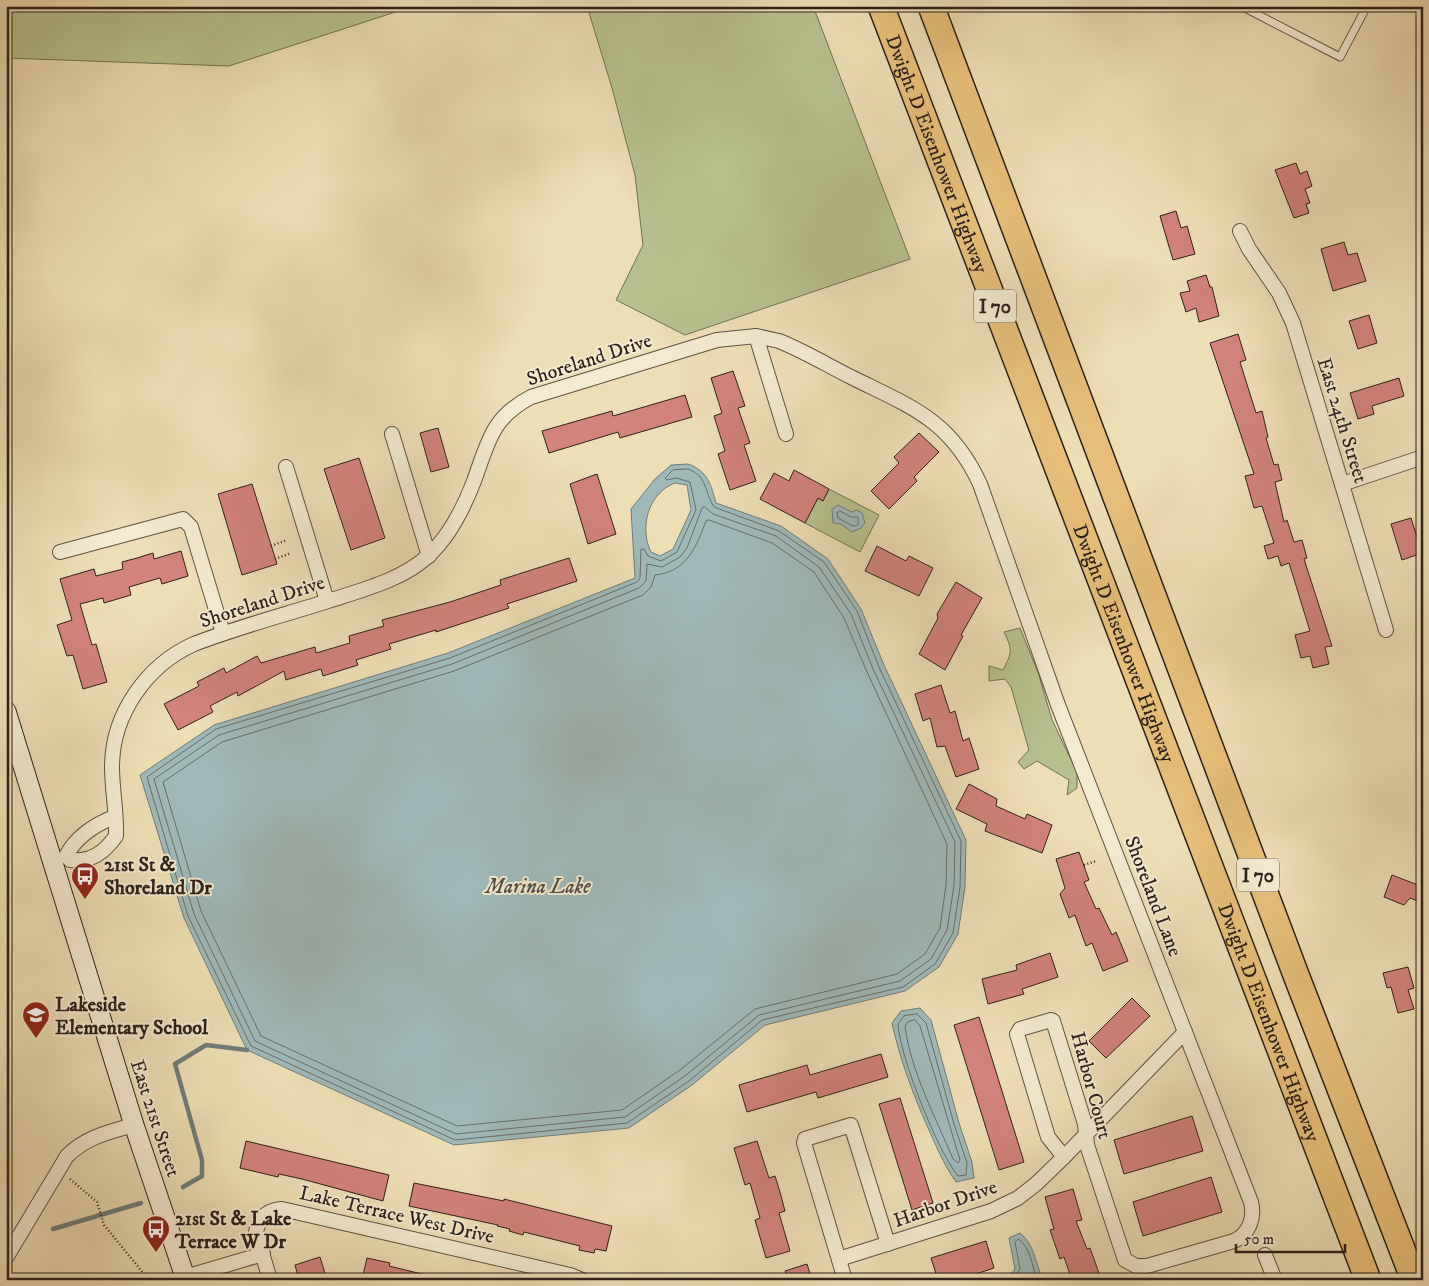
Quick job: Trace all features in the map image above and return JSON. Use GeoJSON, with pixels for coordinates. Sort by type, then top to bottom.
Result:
{"type":"FeatureCollection","features":[{"type":"Feature","properties":{"kind":"highway","name":"Dwight D Eisenhower Highway"},"geometry":{"type":"LineString","coordinates":[[881,6],[1368,1280]]}},
{"type":"Feature","properties":{"kind":"highway","name":"Dwight D Eisenhower Highway"},"geometry":{"type":"LineString","coordinates":[[932,6],[1127,532],[1414,1280]]}},
{"type":"Feature","properties":{"kind":"main road","name":"East 21st Street"},"geometry":{"type":"LineString","coordinates":[[6,711],[59,858],[134,1125],[185,1278]]}},
{"type":"Feature","properties":{"kind":"street","name":"East 24th Street"},"geometry":{"type":"LineString","coordinates":[[1240,231],[1249,249],[1279,293],[1293,323],[1386,630]]}},
{"type":"Feature","properties":{"kind":"street"},"geometry":{"type":"LineString","coordinates":[[756,336],[786,434]]}},
{"type":"Feature","properties":{"kind":"street","name":"Shoreland Drive"},"geometry":{"type":"LineString","coordinates":[[59,858],[80,861],[90,860],[99,855],[116,836],[112,753],[120,723],[133,696],[150,675],[170,657],[194,644],[377,584],[428,556],[460,511],[474,481],[489,435],[512,408],[531,397],[717,340],[756,336],[786,344],[917,410],[943,429],[969,461]]}},
{"type":"Feature","properties":{"kind":"street"},"geometry":{"type":"LineString","coordinates":[[392,434],[428,556]]}},
{"type":"Feature","properties":{"kind":"street"},"geometry":{"type":"LineString","coordinates":[[1342,484],[1423,457]]}},
{"type":"Feature","properties":{"kind":"street","name":"Shoreland Lane"},"geometry":{"type":"LineString","coordinates":[[969,461],[980,484],[1058,705],[1251,1202],[1252,1216],[1250,1225],[1245,1233],[1234,1241],[1147,1266],[1132,1264]]}},
{"type":"Feature","properties":{"kind":"street"},"geometry":{"type":"LineString","coordinates":[[286,467],[327,601]]}},
{"type":"Feature","properties":{"kind":"street"},"geometry":{"type":"LineString","coordinates":[[60,552],[183,519],[186,520],[191,528],[223,633]]}},
{"type":"Feature","properties":{"kind":"street"},"geometry":{"type":"LineString","coordinates":[[59,858],[87,832],[114,817]]}},
{"type":"Feature","properties":{"kind":"street","name":"Harbor Court"},"geometry":{"type":"LineString","coordinates":[[1064,1157],[1048,1138],[1017,1034],[1020,1029],[1053,1021],[1122,1253],[1132,1264]]}},
{"type":"Feature","properties":{"kind":"street","name":"Harbor Drive"},"geometry":{"type":"LineString","coordinates":[[839,1259],[1007,1204],[1036,1184],[1064,1157],[1185,1032]]}},
{"type":"Feature","properties":{"kind":"street","name":"Harbor Drive"},"geometry":{"type":"LineString","coordinates":[[845,1280],[804,1143],[807,1137],[847,1124],[851,1125],[888,1244]]}},
{"type":"Feature","properties":{"kind":"street"},"geometry":{"type":"LineString","coordinates":[[6,1258],[67,1156],[83,1142],[134,1125]]}},
{"type":"Feature","properties":{"kind":"street","name":"Lake Terrace West Drive"},"geometry":{"type":"LineString","coordinates":[[262,1254],[256,1232],[258,1224],[265,1215],[282,1209],[570,1275],[582,1280]]}},
{"type":"Feature","properties":{"kind":"street"},"geometry":{"type":"LineString","coordinates":[[185,1278],[262,1254],[270,1280]]}},
{"type":"Feature","properties":{"kind":"street"},"geometry":{"type":"LineString","coordinates":[[1265,1255],[1275,1280]]}},
{"type":"Feature","properties":{"kind":"lane"},"geometry":{"type":"LineString","coordinates":[[1241,6],[1340,57],[1367,6]]}},
{"type":"Feature","properties":{"kind":"path"},"geometry":{"type":"LineString","coordinates":[[271,546],[287,540]]}},
{"type":"Feature","properties":{"kind":"path"},"geometry":{"type":"LineString","coordinates":[[275,559],[291,554]]}},
{"type":"Feature","properties":{"kind":"path"},"geometry":{"type":"LineString","coordinates":[[1084,865],[1096,861]]}},
{"type":"Feature","properties":{"kind":"path"},"geometry":{"type":"LineString","coordinates":[[60,1169],[97,1202],[104,1225],[149,1280]]}},
{"type":"Feature","properties":{"kind":"green space"},"geometry":{"type":"Polygon","coordinates":[[[6,6],[100,8],[113,6],[414,6],[229,66],[6,58],[6,6]]]}},
{"type":"Feature","properties":{"kind":"green space"},"geometry":{"type":"Polygon","coordinates":[[[587,6],[813,6],[910,259],[685,335],[616,300],[643,245],[635,175],[612,88],[587,6]]]}},
{"type":"Feature","properties":{"kind":"green space"},"geometry":{"type":"Polygon","coordinates":[[[829,489],[879,515],[860,552],[805,523],[818,498],[823,501],[829,489]]]}},
{"type":"Feature","properties":{"kind":"green space"},"geometry":{"type":"Polygon","coordinates":[[[1020,628],[1039,675],[1052,720],[1077,772],[1077,788],[1067,795],[1069,780],[1037,761],[1024,769],[1018,762],[1029,750],[1011,687],[1005,679],[989,681],[989,666],[1003,670],[1010,655],[1009,643],[1004,632],[1020,628]]]}},
{"type":"Feature","properties":{"kind":"water","name":"Marina Lake"},"geometry":{"type":"Polygon","coordinates":[[[688,464],[695,467],[708,479],[716,503],[781,526],[828,559],[861,609],[884,665],[966,840],[965,887],[958,934],[939,967],[905,991],[765,1025],[692,1085],[629,1128],[454,1145],[247,1050],[184,918],[140,775],[214,725],[448,653],[635,578],[631,509],[655,479],[671,465],[688,464]],[[675,483],[666,488],[652,503],[646,522],[647,543],[651,552],[660,556],[673,549],[691,510],[687,485],[675,483]]]}},
{"type":"Feature","properties":{"kind":"water"},"geometry":{"type":"Polygon","coordinates":[[[838,505],[852,512],[857,510],[862,513],[865,523],[861,528],[852,532],[841,524],[833,523],[832,509],[838,505]]]}},
{"type":"Feature","properties":{"kind":"water"},"geometry":{"type":"Polygon","coordinates":[[[920,1008],[931,1020],[959,1123],[972,1162],[974,1178],[956,1182],[952,1176],[928,1128],[903,1064],[892,1023],[901,1011],[920,1008]]]}},
{"type":"Feature","properties":{"kind":"water"},"geometry":{"type":"Polygon","coordinates":[[[1020,1233],[1032,1249],[1043,1280],[1006,1280],[1015,1269],[1009,1238],[1020,1233]]]}},
{"type":"Feature","properties":{"kind":"building"},"geometry":{"type":"Polygon","coordinates":[[[1296,163],[1300,174],[1307,171],[1312,186],[1305,189],[1310,203],[1306,204],[1309,213],[1294,218],[1275,170],[1296,163]]]}},
{"type":"Feature","properties":{"kind":"building"},"geometry":{"type":"Polygon","coordinates":[[[1176,211],[1181,228],[1187,226],[1195,254],[1173,260],[1160,216],[1176,211]]]}},
{"type":"Feature","properties":{"kind":"building"},"geometry":{"type":"Polygon","coordinates":[[[1344,242],[1348,255],[1357,253],[1366,281],[1333,291],[1321,249],[1344,242]]]}},
{"type":"Feature","properties":{"kind":"building"},"geometry":{"type":"Polygon","coordinates":[[[1206,275],[1210,287],[1212,287],[1219,316],[1199,322],[1196,308],[1186,312],[1180,293],[1190,291],[1187,281],[1206,275]]]}},
{"type":"Feature","properties":{"kind":"building"},"geometry":{"type":"Polygon","coordinates":[[[1369,315],[1377,343],[1358,349],[1349,321],[1369,315]]]}},
{"type":"Feature","properties":{"kind":"building"},"geometry":{"type":"Polygon","coordinates":[[[1238,334],[1246,360],[1240,362],[1256,413],[1262,411],[1268,437],[1266,438],[1274,465],[1278,464],[1282,480],[1275,482],[1284,522],[1287,520],[1294,542],[1302,540],[1307,558],[1304,559],[1332,646],[1325,647],[1329,664],[1313,668],[1310,656],[1301,658],[1295,635],[1310,631],[1289,563],[1281,566],[1278,556],[1268,559],[1264,546],[1274,543],[1262,506],[1254,508],[1245,476],[1254,474],[1210,343],[1238,334]]]}},
{"type":"Feature","properties":{"kind":"building"},"geometry":{"type":"Polygon","coordinates":[[[733,371],[745,406],[738,408],[750,443],[744,445],[756,481],[730,490],[718,454],[725,451],[714,416],[722,413],[711,378],[733,371]]]}},
{"type":"Feature","properties":{"kind":"building"},"geometry":{"type":"Polygon","coordinates":[[[1399,378],[1404,396],[1372,406],[1374,414],[1358,419],[1350,393],[1399,378]]]}},
{"type":"Feature","properties":{"kind":"building"},"geometry":{"type":"Polygon","coordinates":[[[685,395],[692,417],[620,438],[618,432],[549,453],[542,431],[612,411],[613,416],[685,395]]]}},
{"type":"Feature","properties":{"kind":"building"},"geometry":{"type":"Polygon","coordinates":[[[438,428],[449,467],[431,472],[420,433],[438,428]]]}},
{"type":"Feature","properties":{"kind":"building"},"geometry":{"type":"Polygon","coordinates":[[[919,433],[939,452],[914,477],[917,481],[889,509],[871,491],[899,463],[894,457],[919,433]]]}},
{"type":"Feature","properties":{"kind":"building"},"geometry":{"type":"Polygon","coordinates":[[[359,458],[385,538],[351,550],[324,469],[359,458]]]}},
{"type":"Feature","properties":{"kind":"building"},"geometry":{"type":"Polygon","coordinates":[[[794,470],[829,489],[823,501],[818,498],[805,523],[760,499],[774,473],[789,481],[794,470]]]}},
{"type":"Feature","properties":{"kind":"building"},"geometry":{"type":"Polygon","coordinates":[[[597,474],[616,534],[588,544],[570,484],[597,474]]]}},
{"type":"Feature","properties":{"kind":"building"},"geometry":{"type":"Polygon","coordinates":[[[252,484],[277,564],[242,575],[218,494],[252,484]]]}},
{"type":"Feature","properties":{"kind":"building"},"geometry":{"type":"Polygon","coordinates":[[[1411,518],[1422,553],[1402,560],[1391,524],[1411,518]]]}},
{"type":"Feature","properties":{"kind":"building"},"geometry":{"type":"Polygon","coordinates":[[[877,546],[906,561],[909,556],[933,568],[919,596],[865,571],[877,546]]]}},
{"type":"Feature","properties":{"kind":"building"},"geometry":{"type":"Polygon","coordinates":[[[181,551],[188,576],[162,584],[160,578],[129,587],[131,595],[104,603],[103,598],[80,604],[92,645],[96,644],[107,682],[83,689],[73,655],[67,656],[57,625],[72,620],[60,579],[94,569],[96,576],[123,569],[122,562],[153,553],[154,559],[181,551]]]}},
{"type":"Feature","properties":{"kind":"building"},"geometry":{"type":"Polygon","coordinates":[[[569,558],[577,581],[507,604],[509,608],[436,632],[436,630],[389,644],[391,649],[356,660],[358,665],[323,676],[321,669],[286,680],[284,671],[238,696],[237,692],[210,706],[213,712],[178,730],[164,704],[199,686],[197,682],[224,668],[226,673],[257,656],[261,663],[315,647],[316,653],[350,643],[349,636],[384,626],[382,620],[450,602],[501,585],[500,580],[569,558]]]}},
{"type":"Feature","properties":{"kind":"building"},"geometry":{"type":"Polygon","coordinates":[[[956,582],[982,598],[961,635],[963,636],[945,670],[919,654],[938,618],[937,614],[956,582]]]}},
{"type":"Feature","properties":{"kind":"building"},"geometry":{"type":"Polygon","coordinates":[[[941,685],[950,713],[955,711],[963,741],[969,738],[979,769],[956,777],[945,746],[937,747],[930,718],[923,721],[915,694],[941,685]]]}},
{"type":"Feature","properties":{"kind":"building"},"geometry":{"type":"Polygon","coordinates":[[[969,784],[997,799],[996,806],[1025,819],[1027,814],[1052,825],[1042,853],[985,831],[987,824],[956,809],[969,784]]]}},
{"type":"Feature","properties":{"kind":"building"},"geometry":{"type":"Polygon","coordinates":[[[1079,852],[1089,880],[1084,882],[1096,909],[1099,908],[1112,935],[1116,932],[1128,961],[1103,971],[1092,943],[1086,946],[1075,915],[1069,918],[1060,894],[1065,888],[1056,859],[1079,852]]]}},
{"type":"Feature","properties":{"kind":"building"},"geometry":{"type":"Polygon","coordinates":[[[1392,875],[1423,887],[1418,901],[1410,898],[1404,905],[1384,897],[1392,875]]]}},
{"type":"Feature","properties":{"kind":"building"},"geometry":{"type":"Polygon","coordinates":[[[1050,953],[1058,977],[1022,989],[1024,994],[988,1004],[982,979],[1017,970],[1016,965],[1050,953]]]}},
{"type":"Feature","properties":{"kind":"building"},"geometry":{"type":"Polygon","coordinates":[[[1408,967],[1414,988],[1408,990],[1414,1009],[1398,1013],[1391,987],[1387,988],[1383,973],[1408,967]]]}},
{"type":"Feature","properties":{"kind":"building"},"geometry":{"type":"Polygon","coordinates":[[[1132,998],[1150,1016],[1106,1058],[1089,1041],[1132,998]]]}},
{"type":"Feature","properties":{"kind":"building"},"geometry":{"type":"Polygon","coordinates":[[[979,1017],[1024,1162],[999,1170],[954,1025],[979,1017]]]}},
{"type":"Feature","properties":{"kind":"building"},"geometry":{"type":"Polygon","coordinates":[[[881,1054],[888,1077],[818,1098],[816,1092],[747,1112],[739,1085],[807,1065],[810,1075],[881,1054]]]}},
{"type":"Feature","properties":{"kind":"building"},"geometry":{"type":"Polygon","coordinates":[[[900,1098],[933,1203],[912,1210],[879,1104],[900,1098]]]}},
{"type":"Feature","properties":{"kind":"building"},"geometry":{"type":"Polygon","coordinates":[[[1192,1116],[1203,1151],[1124,1174],[1114,1140],[1192,1116]]]}},
{"type":"Feature","properties":{"kind":"building"},"geometry":{"type":"Polygon","coordinates":[[[246,1141],[389,1175],[383,1201],[302,1179],[279,1174],[278,1177],[240,1168],[246,1141]]]}},
{"type":"Feature","properties":{"kind":"building"},"geometry":{"type":"Polygon","coordinates":[[[757,1141],[769,1178],[775,1176],[780,1192],[785,1211],[779,1213],[790,1251],[766,1258],[755,1220],[760,1218],[750,1183],[745,1185],[734,1148],[757,1141]]]}},
{"type":"Feature","properties":{"kind":"building"},"geometry":{"type":"Polygon","coordinates":[[[1211,1177],[1222,1212],[1143,1236],[1133,1202],[1211,1177]]]}},
{"type":"Feature","properties":{"kind":"building"},"geometry":{"type":"Polygon","coordinates":[[[414,1183],[504,1201],[504,1199],[612,1226],[606,1251],[595,1249],[594,1253],[579,1250],[580,1246],[524,1232],[523,1235],[498,1225],[409,1206],[414,1183]]]}},
{"type":"Feature","properties":{"kind":"building"},"geometry":{"type":"Polygon","coordinates":[[[1073,1189],[1082,1220],[1076,1221],[1087,1249],[1090,1248],[1100,1276],[1090,1280],[1072,1280],[1064,1257],[1060,1259],[1050,1230],[1054,1229],[1045,1197],[1073,1189]]]}},
{"type":"Feature","properties":{"kind":"building"},"geometry":{"type":"Polygon","coordinates":[[[986,1241],[994,1268],[958,1280],[938,1280],[931,1258],[986,1241]]]}},
{"type":"Feature","properties":{"kind":"building"},"geometry":{"type":"Polygon","coordinates":[[[320,1257],[327,1280],[299,1280],[295,1265],[320,1257]]]}},
{"type":"Feature","properties":{"kind":"building"},"geometry":{"type":"Polygon","coordinates":[[[367,1258],[390,1263],[389,1266],[426,1275],[426,1280],[362,1280],[367,1258]]]}},
{"type":"Feature","properties":{"kind":"building"},"geometry":{"type":"Polygon","coordinates":[[[807,1264],[812,1280],[788,1280],[785,1271],[807,1264]]]}},
{"type":"Feature","properties":{"kind":"waterway"},"geometry":{"type":"LineString","coordinates":[[183,1187],[202,1176],[202,1160],[175,1064],[206,1045],[247,1050]]}},
{"type":"Feature","properties":{"kind":"waterway"},"geometry":{"type":"LineString","coordinates":[[53,1229],[141,1203]]}},
{"type":"Feature","properties":{"kind":"place","name":"21st St & Shoreland Dr"},"geometry":{"type":"Point","coordinates":[85,900]}},
{"type":"Feature","properties":{"kind":"place","name":"Lakeside Elementary School"},"geometry":{"type":"Point","coordinates":[36,1039]}},
{"type":"Feature","properties":{"kind":"place","name":"21st St & Lake Terrace W Dr"},"geometry":{"type":"Point","coordinates":[156,1253]}}]}
